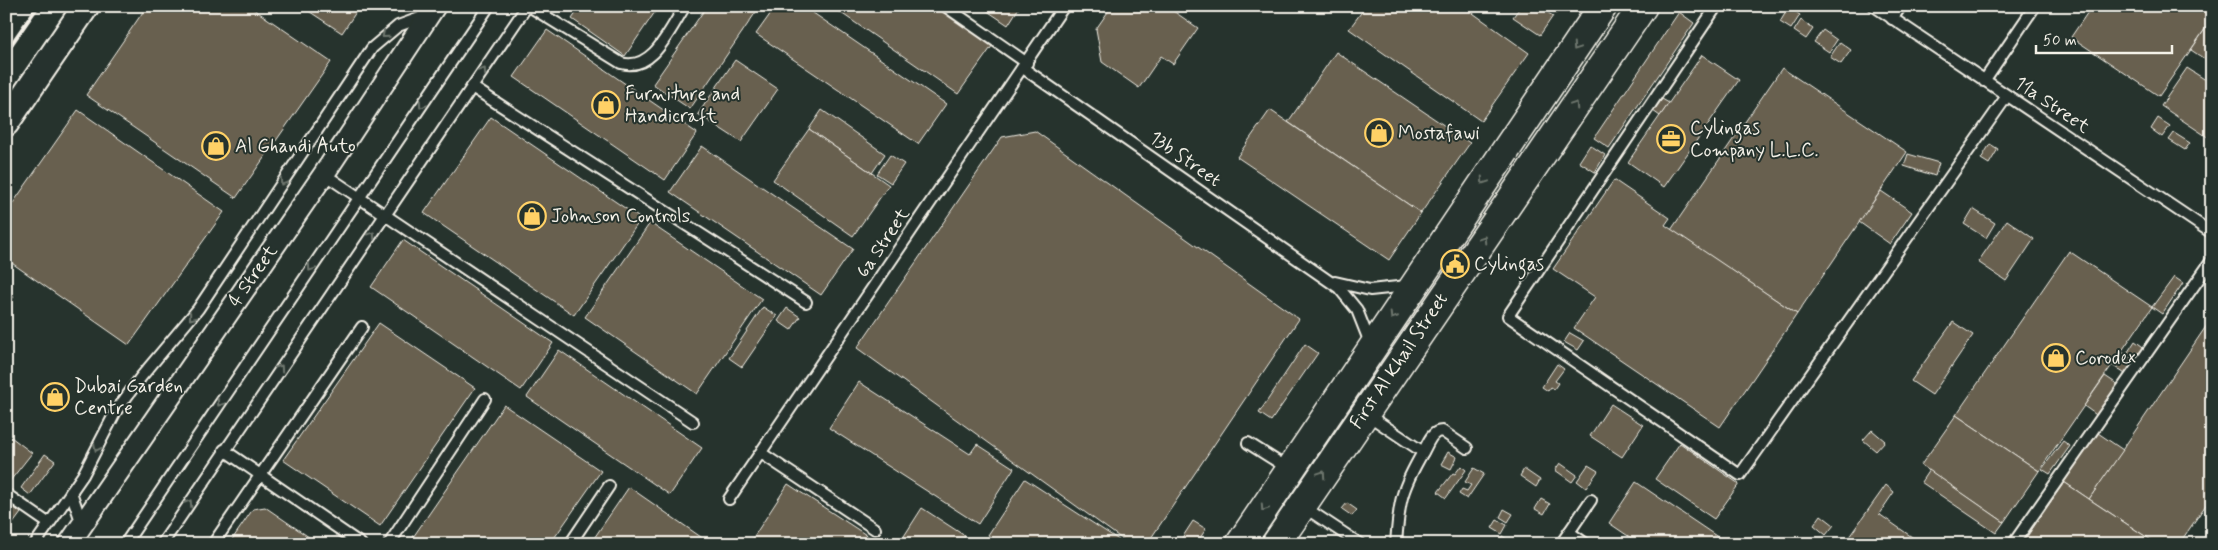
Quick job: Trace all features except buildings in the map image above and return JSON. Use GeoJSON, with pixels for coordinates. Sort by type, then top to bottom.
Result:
{"type":"FeatureCollection","features":[{"type":"Feature","properties":{"kind":"main road","name":"First Al Khail Street"},"geometry":{"type":"LineString","coordinates":[[1240,544],[1603,6]]}},
{"type":"Feature","properties":{"kind":"main road","name":"First Al Khail Street"},"geometry":{"type":"LineString","coordinates":[[1276,544],[1364,412],[1643,6]]}},
{"type":"Feature","properties":{"kind":"street"},"geometry":{"type":"LineString","coordinates":[[6,123],[86,6]]}},
{"type":"Feature","properties":{"kind":"street","name":"4 Street"},"geometry":{"type":"LineString","coordinates":[[69,544],[324,174],[432,11]]}},
{"type":"Feature","properties":{"kind":"lane"},"geometry":{"type":"LineString","coordinates":[[125,544],[488,6]]}},
{"type":"Feature","properties":{"kind":"lane"},"geometry":{"type":"LineString","coordinates":[[162,544],[224,450],[528,6],[621,63],[636,65],[650,58],[685,6]]}},
{"type":"Feature","properties":{"kind":"lane","name":"13b Street"},"geometry":{"type":"LineString","coordinates":[[945,6],[1339,288],[1357,310],[1368,337],[1371,351]]}},
{"type":"Feature","properties":{"kind":"lane","name":"6a Street"},"geometry":{"type":"LineString","coordinates":[[730,499],[1064,6]]}},
{"type":"Feature","properties":{"kind":"lane","name":"11a Street"},"geometry":{"type":"LineString","coordinates":[[1874,6],[2212,232]]}},
{"type":"Feature","properties":{"kind":"lane"},"geometry":{"type":"LineString","coordinates":[[1892,19],[1901,6]]}},
{"type":"Feature","properties":{"kind":"lane"},"geometry":{"type":"LineString","coordinates":[[1984,81],[2034,6]]}},
{"type":"Feature","properties":{"kind":"lane"},"geometry":{"type":"LineString","coordinates":[[1714,10],[1508,316],[1740,475],[2007,96]]}},
{"type":"Feature","properties":{"kind":"lane"},"geometry":{"type":"LineString","coordinates":[[35,544],[83,475],[116,411],[141,376],[198,309],[372,48],[398,26],[432,11]]}},
{"type":"Feature","properties":{"kind":"lane"},"geometry":{"type":"LineString","coordinates":[[472,87],[806,302]]}},
{"type":"Feature","properties":{"kind":"lane"},"geometry":{"type":"LineString","coordinates":[[324,174],[693,422]]}},
{"type":"Feature","properties":{"kind":"lane"},"geometry":{"type":"LineString","coordinates":[[2014,544],[2212,260]]}},
{"type":"Feature","properties":{"kind":"lane","name":"13b Street"},"geometry":{"type":"LineString","coordinates":[[1327,279],[1370,290],[1413,285]]}},
{"type":"Feature","properties":{"kind":"lane"},"geometry":{"type":"LineString","coordinates":[[213,544],[362,327]]}},
{"type":"Feature","properties":{"kind":"lane"},"geometry":{"type":"LineString","coordinates":[[389,544],[485,399]]}},
{"type":"Feature","properties":{"kind":"lane"},"geometry":{"type":"LineString","coordinates":[[1364,412],[1423,452]]}},
{"type":"Feature","properties":{"kind":"lane"},"geometry":{"type":"LineString","coordinates":[[1396,544],[1402,493],[1406,480],[1432,435],[1438,431],[1446,432],[1467,448]]}},
{"type":"Feature","properties":{"kind":"lane"},"geometry":{"type":"LineString","coordinates":[[1248,442],[1290,470]]}},
{"type":"Feature","properties":{"kind":"lane"},"geometry":{"type":"LineString","coordinates":[[224,450],[361,544]]}},
{"type":"Feature","properties":{"kind":"lane"},"geometry":{"type":"LineString","coordinates":[[761,453],[875,529]]}},
{"type":"Feature","properties":{"kind":"lane"},"geometry":{"type":"LineString","coordinates":[[570,544],[609,486]]}},
{"type":"Feature","properties":{"kind":"lane"},"geometry":{"type":"LineString","coordinates":[[72,492],[82,524]]}},
{"type":"Feature","properties":{"kind":"lane"},"geometry":{"type":"LineString","coordinates":[[6,494],[48,523]]}},
{"type":"Feature","properties":{"kind":"lane"},"geometry":{"type":"LineString","coordinates":[[1561,544],[1591,500]]}},
{"type":"Feature","properties":{"kind":"lane"},"geometry":{"type":"LineString","coordinates":[[1301,505],[1360,544]]}},
{"type":"Feature","properties":{"kind":"lane"},"geometry":{"type":"LineString","coordinates":[[1569,532],[1586,544]]}},
{"type":"Feature","properties":{"kind":"railway"},"geometry":{"type":"LineString","coordinates":[[6,52],[38,6]]}},
{"type":"Feature","properties":{"kind":"place","name":"Furniture and Handicraft"},"geometry":{"type":"Point","coordinates":[606,105]}},
{"type":"Feature","properties":{"kind":"place","name":"Mostafawi"},"geometry":{"type":"Point","coordinates":[1379,133]}},
{"type":"Feature","properties":{"kind":"place","name":"Cylingas Company L.L.C."},"geometry":{"type":"Point","coordinates":[1671,139]}},
{"type":"Feature","properties":{"kind":"place","name":"Al Ghandi Auto"},"geometry":{"type":"Point","coordinates":[216,146]}},
{"type":"Feature","properties":{"kind":"place","name":"Johnson Controls"},"geometry":{"type":"Point","coordinates":[532,216]}},
{"type":"Feature","properties":{"kind":"place","name":"Cylingas"},"geometry":{"type":"Point","coordinates":[1455,264]}},
{"type":"Feature","properties":{"kind":"place","name":"Corodex"},"geometry":{"type":"Point","coordinates":[2056,358]}},
{"type":"Feature","properties":{"kind":"place","name":"Dubai Garden Centre"},"geometry":{"type":"Point","coordinates":[55,397]}}]}
